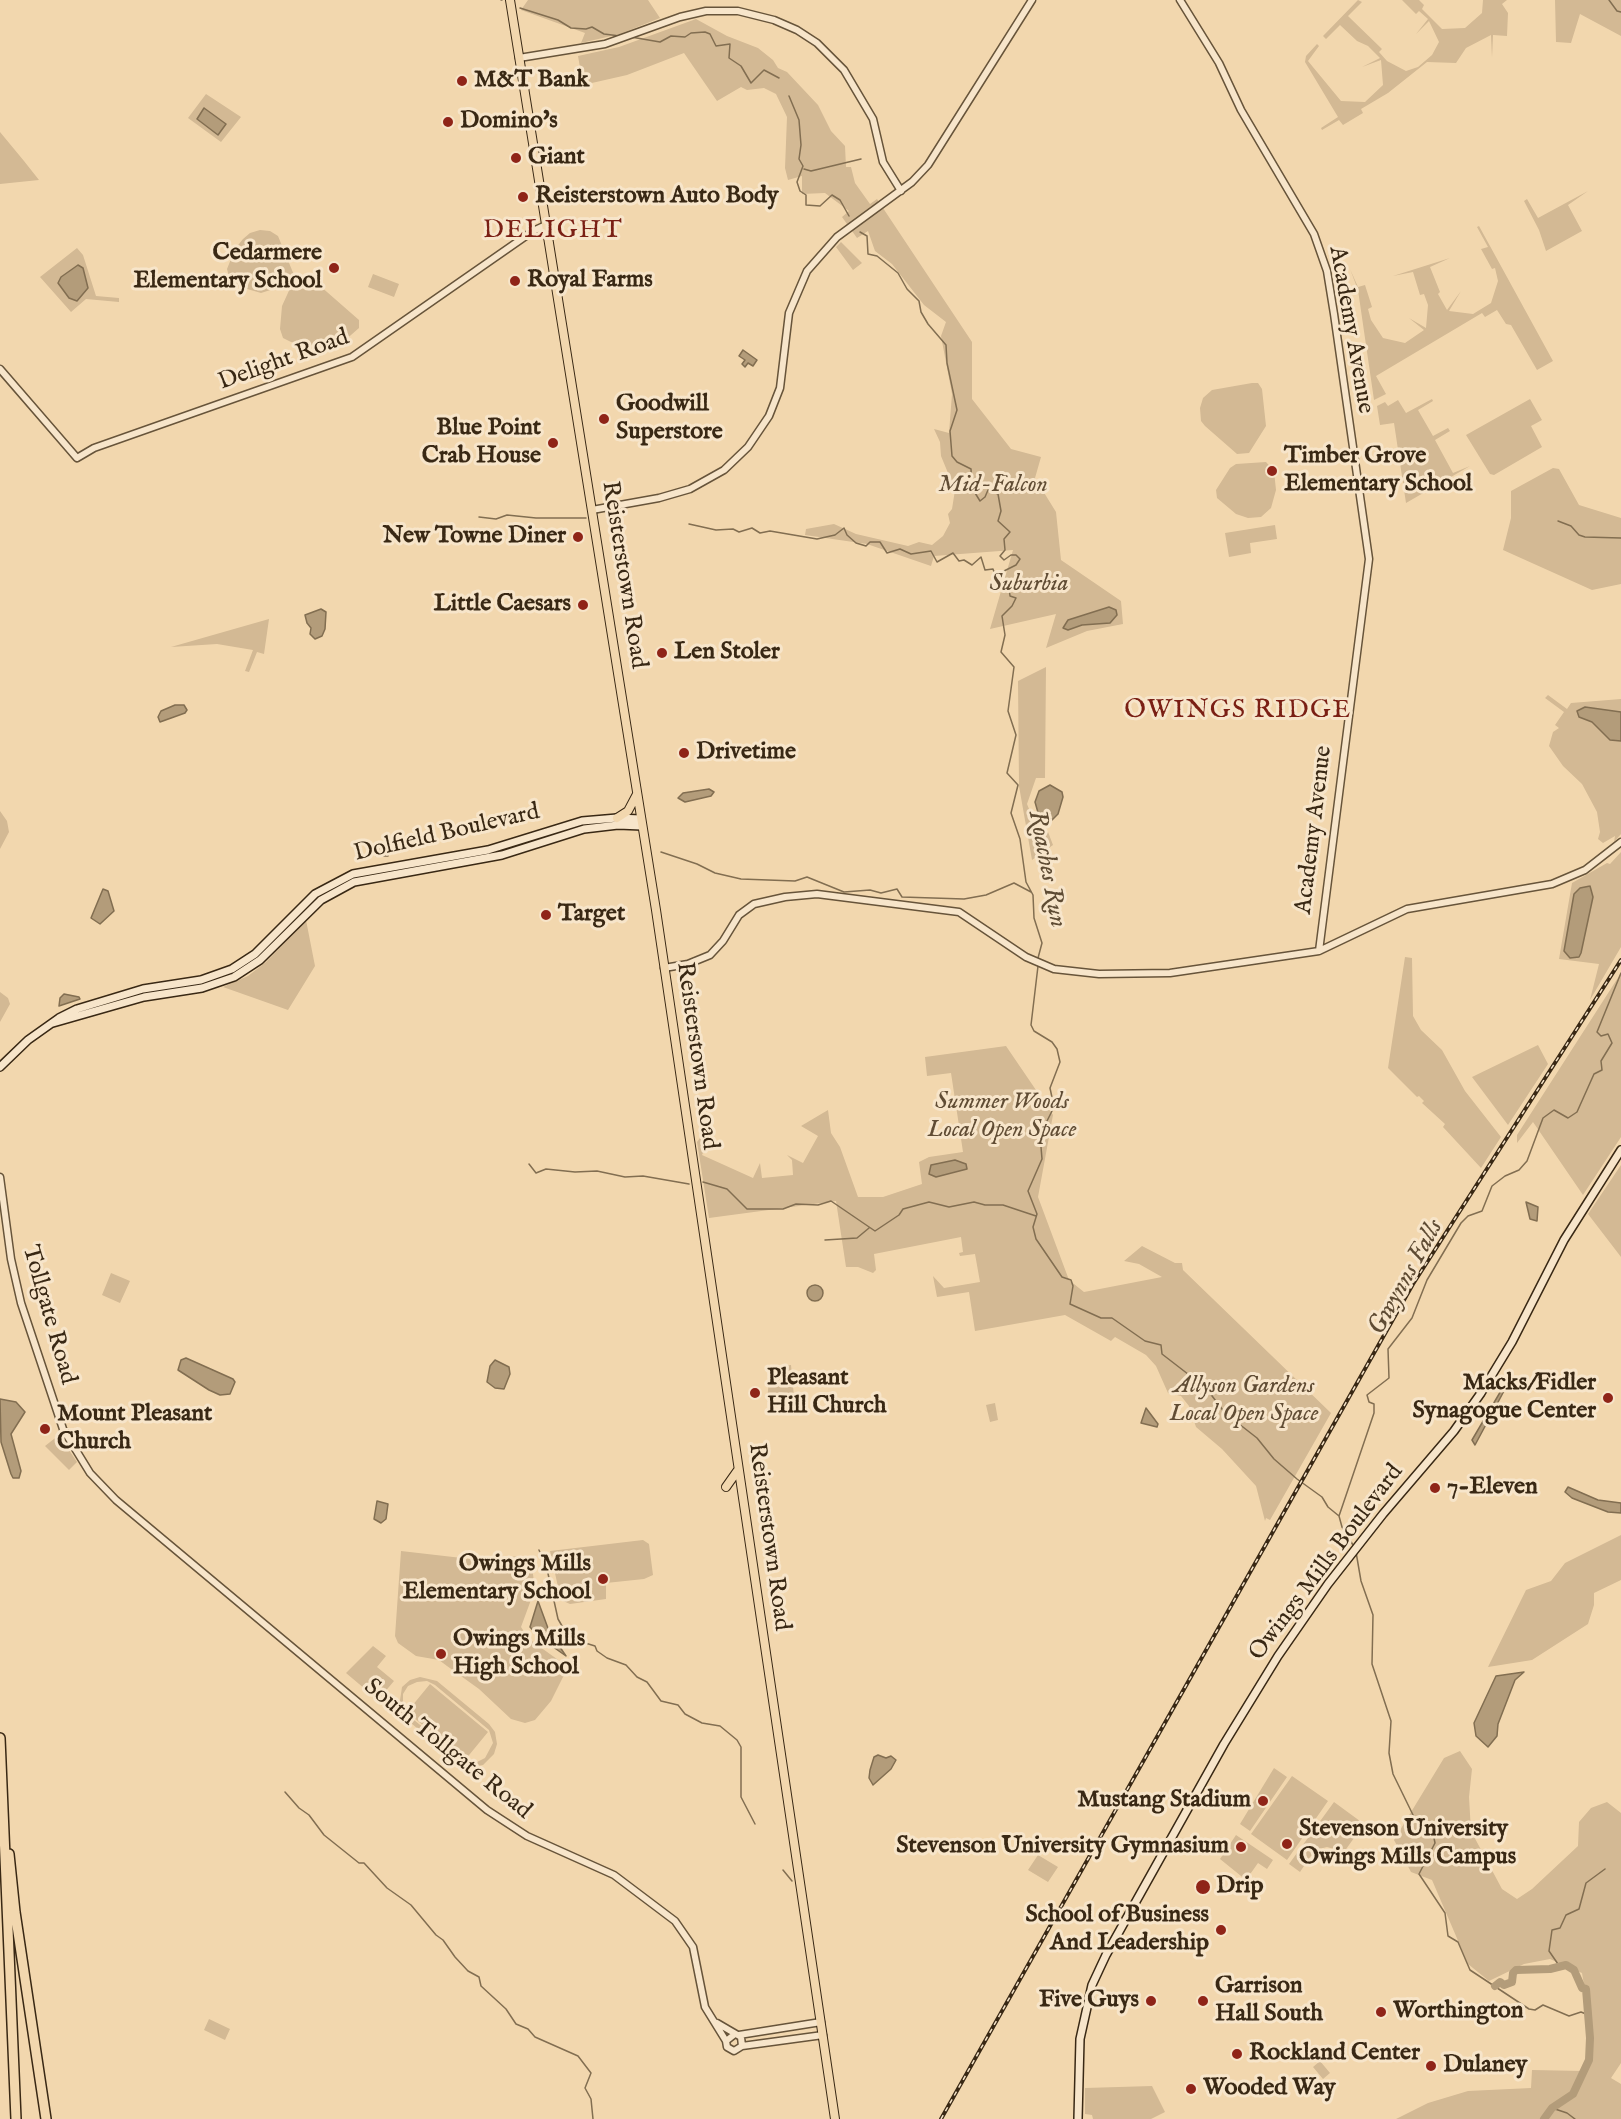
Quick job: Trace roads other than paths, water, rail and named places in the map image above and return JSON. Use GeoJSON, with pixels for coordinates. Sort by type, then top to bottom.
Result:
{"type":"FeatureCollection","features":[{"type":"Feature","properties":{"kind":"highway"},"geometry":{"type":"LineString","coordinates":[[0,1738],[12,1888],[46,2119]]}},
{"type":"Feature","properties":{"kind":"highway"},"geometry":{"type":"LineString","coordinates":[[1,1752],[16,2119]]}},
{"type":"Feature","properties":{"kind":"main road","name":"Reisterstown Road"},"geometry":{"type":"LineString","coordinates":[[510,0],[664,968],[835,2119]]}},
{"type":"Feature","properties":{"kind":"main road"},"geometry":{"type":"LineString","coordinates":[[617,818],[628,811],[637,793]]}},
{"type":"Feature","properties":{"kind":"main road","name":"Dolfield Boulevard"},"geometry":{"type":"LineString","coordinates":[[0,1067],[28,1040],[77,1009],[126,994],[201,980],[232,969],[255,954],[315,894],[353,874],[488,850],[582,821],[617,818],[641,823]]}},
{"type":"Feature","properties":{"kind":"main road","name":"Dolfield Boulevard"},"geometry":{"type":"LineString","coordinates":[[51,1024],[144,997],[202,988],[234,977],[260,960],[321,900],[354,882],[502,855],[584,829],[641,823]]}},
{"type":"Feature","properties":{"kind":"main road","name":"Owings Mills Boulevard"},"geometry":{"type":"LineString","coordinates":[[1078,2119],[1080,2033],[1088,1997],[1100,1967],[1246,1707],[1288,1640],[1344,1563],[1454,1431],[1476,1401],[1512,1342],[1571,1229],[1621,1150]]}},
{"type":"Feature","properties":{"kind":"main road"},"geometry":{"type":"LineString","coordinates":[[726,1487],[738,1470]]}},
{"type":"Feature","properties":{"kind":"street"},"geometry":{"type":"LineString","coordinates":[[592,510],[659,498],[690,489],[713,477],[740,456],[764,426],[780,388],[789,313],[807,271],[837,237],[920,175],[936,154],[1032,0]]}},
{"type":"Feature","properties":{"kind":"street","name":"Academy Avenue"},"geometry":{"type":"LineString","coordinates":[[1180,0],[1219,63],[1241,110],[1314,234],[1327,271],[1334,314],[1369,559],[1319,951]]}},
{"type":"Feature","properties":{"kind":"street"},"geometry":{"type":"LineString","coordinates":[[519,58],[605,44],[680,17],[722,11],[765,16],[805,35],[835,59],[851,81],[877,128],[886,168],[901,191]]}},
{"type":"Feature","properties":{"kind":"street","name":"Delight Road"},"geometry":{"type":"LineString","coordinates":[[0,369],[76,458],[93,448],[305,376],[352,357],[533,231],[546,225]]}},
{"type":"Feature","properties":{"kind":"street"},"geometry":{"type":"LineString","coordinates":[[664,968],[688,964],[710,955],[745,910],[764,901],[817,894],[949,910],[968,916],[1033,962],[1047,967],[1078,973],[1154,975],[1319,951],[1398,912],[1419,905],[1564,880],[1595,864],[1621,842]]}},
{"type":"Feature","properties":{"kind":"street","name":"Tollgate Road"},"geometry":{"type":"LineString","coordinates":[[0,1177],[10,1251],[21,1303],[57,1415],[73,1449],[106,1491],[211,1579]]}},
{"type":"Feature","properties":{"kind":"street","name":"South Tollgate Road"},"geometry":{"type":"LineString","coordinates":[[211,1579],[487,1810],[527,1836],[614,1875],[675,1921],[693,1947],[705,2007],[726,2041]]}},
{"type":"Feature","properties":{"kind":"street"},"geometry":{"type":"LineString","coordinates":[[714,2022],[737,2034],[742,2046]]}},
{"type":"Feature","properties":{"kind":"street"},"geometry":{"type":"LineString","coordinates":[[821,2022],[737,2034],[726,2041],[727,2047],[732,2050],[742,2046],[823,2034]]}},
{"type":"Feature","properties":{"kind":"waterway","name":"Gwynns Falls"},"geometry":{"type":"LineString","coordinates":[[1609,0],[1617,11],[1621,12]]}},
{"type":"Feature","properties":{"kind":"waterway","name":"Roaches Run"},"geometry":{"type":"LineString","coordinates":[[520,8],[558,20],[571,28],[592,27],[604,34],[620,36]]}},
{"type":"Feature","properties":{"kind":"waterway","name":"Roaches Run"},"geometry":{"type":"LineString","coordinates":[[631,37],[660,42],[671,36],[685,37],[691,33],[705,32],[710,34],[716,46],[730,44],[729,58],[741,66],[751,83],[764,70],[779,78]]}},
{"type":"Feature","properties":{"kind":"waterway","name":"Roaches Run"},"geometry":{"type":"LineString","coordinates":[[789,96],[799,120],[801,145],[799,159],[803,166],[797,182],[800,191],[806,195],[806,205],[820,206],[832,195],[840,200],[849,216]]}},
{"type":"Feature","properties":{"kind":"waterway"},"geometry":{"type":"LineString","coordinates":[[804,169],[811,171],[861,159]]}},
{"type":"Feature","properties":{"kind":"waterway","name":"Roaches Run"},"geometry":{"type":"LineString","coordinates":[[860,232],[867,236],[868,254],[877,256],[898,273],[907,289],[919,301],[921,312],[928,324],[946,345],[947,363],[957,410],[950,431],[952,456],[957,462],[971,469],[972,488],[980,501],[988,490],[998,494],[1001,511],[998,521],[1010,532],[1004,539],[1005,550],[1000,556],[1004,560],[1011,555],[1016,555],[1020,559],[1016,565],[1004,571],[1001,576],[1009,588],[1010,596],[1016,598],[1002,616],[1005,635],[1001,652],[1014,667],[1008,711],[1016,735],[1007,773],[1018,785],[1011,813],[1020,839],[1026,882],[1033,895],[1034,918],[1042,943],[1038,958]]}},
{"type":"Feature","properties":{"kind":"waterway"},"geometry":{"type":"LineString","coordinates":[[479,517],[496,519],[507,515],[536,518],[586,518]]}},
{"type":"Feature","properties":{"kind":"waterway"},"geometry":{"type":"LineString","coordinates":[[1558,521],[1571,526],[1579,535],[1585,537],[1621,538]]}},
{"type":"Feature","properties":{"kind":"waterway"},"geometry":{"type":"LineString","coordinates":[[689,524],[716,530],[733,529],[739,532],[752,528],[760,533],[770,531],[817,539],[835,535],[844,528],[847,535],[856,543],[866,546],[870,542],[880,542],[887,553],[900,549],[911,554],[931,551],[937,562],[953,553],[959,561],[964,560],[972,565],[981,557],[985,570],[993,569],[999,586],[1006,585]]}},
{"type":"Feature","properties":{"kind":"waterway"},"geometry":{"type":"LineString","coordinates":[[661,852],[697,864],[715,873],[741,879],[795,881],[807,877],[844,892],[870,890],[881,893],[897,889],[902,897],[964,899],[986,895],[1014,883],[1031,892]]}},
{"type":"Feature","properties":{"kind":"waterway","name":"Roaches Run"},"geometry":{"type":"LineString","coordinates":[[1038,966],[1031,1025],[1034,1031],[1052,1042],[1057,1049],[1060,1062],[1050,1088],[1054,1107],[1040,1135],[1042,1159],[1028,1191],[1037,1214],[1033,1227],[1036,1239],[1062,1277],[1071,1280],[1073,1286],[1070,1304],[1101,1318],[1112,1318],[1145,1341],[1161,1345],[1162,1354],[1206,1388],[1225,1413],[1257,1438],[1274,1459],[1322,1497],[1328,1507],[1339,1516]]}},
{"type":"Feature","properties":{"kind":"waterway","name":"Gwynns Falls"},"geometry":{"type":"LineString","coordinates":[[1353,1545],[1342,1527],[1339,1516],[1374,1413],[1374,1404],[1369,1402],[1367,1395],[1389,1378],[1388,1349],[1412,1318],[1427,1280],[1461,1223],[1468,1216],[1482,1211],[1492,1186],[1505,1176],[1519,1170],[1527,1161],[1543,1118],[1554,1110],[1568,1118],[1577,1112],[1594,1074],[1602,1070],[1601,1061],[1612,1043],[1608,1034],[1601,1036],[1597,1032],[1621,973]]}},
{"type":"Feature","properties":{"kind":"waterway"},"geometry":{"type":"LineString","coordinates":[[529,1164],[536,1173],[546,1169],[575,1172],[597,1171],[625,1177],[643,1176],[689,1184]]}},
{"type":"Feature","properties":{"kind":"waterway"},"geometry":{"type":"LineString","coordinates":[[703,1182],[727,1189],[747,1209],[783,1209],[796,1204],[818,1205],[831,1201],[875,1231],[899,1215],[903,1209],[929,1202],[949,1207],[974,1202],[985,1205],[1003,1205],[1036,1216]]}},
{"type":"Feature","properties":{"kind":"waterway"},"geometry":{"type":"LineString","coordinates":[[825,1240],[857,1238],[869,1228]]}},
{"type":"Feature","properties":{"kind":"waterway"},"geometry":{"type":"LineString","coordinates":[[539,1550],[547,1569],[558,1619],[569,1638],[595,1646],[597,1651],[607,1658],[626,1665],[637,1677],[647,1682],[661,1701],[678,1705],[685,1714],[702,1723],[720,1726],[737,1740],[741,1747],[741,1797],[755,1824]]}},
{"type":"Feature","properties":{"kind":"waterway","name":"Gwynns Falls"},"geometry":{"type":"LineString","coordinates":[[1356,1552],[1361,1581],[1373,1615],[1372,1664],[1391,1721],[1389,1753],[1393,1774],[1415,1819],[1429,1829],[1434,1838],[1435,1843],[1419,1874],[1445,1913],[1448,1936],[1458,1942],[1470,1970],[1529,2009],[1535,2010],[1543,2005],[1569,2016],[1581,2012],[1586,2014]]}},
{"type":"Feature","properties":{"kind":"waterway"},"geometry":{"type":"LineString","coordinates":[[285,1792],[299,1808],[309,1815],[324,1835],[359,1863],[364,1863],[387,1888],[411,1905],[468,1971],[479,1977],[481,1986],[506,2009],[516,2024],[528,2029],[535,2037],[578,2056],[591,2073],[585,2088],[591,2099],[593,2119]]}},
{"type":"Feature","properties":{"kind":"waterway"},"geometry":{"type":"LineString","coordinates":[[1556,1968],[1558,1964],[1549,1951],[1552,1930],[1560,1928],[1566,1915],[1579,1909],[1586,1883],[1605,1869]]}},
{"type":"Feature","properties":{"kind":"waterway"},"geometry":{"type":"LineString","coordinates":[[783,1870],[792,1881]]}},
{"type":"Feature","properties":{"kind":"waterway","name":"Gwynns Falls"},"geometry":{"type":"LineString","coordinates":[[1495,1986],[1500,1982],[1504,1985],[1512,1982],[1513,1973],[1516,1970],[1550,1969],[1566,1965],[1574,1970],[1582,1988],[1586,1989],[1590,2038],[1589,2060],[1573,2094],[1552,2108],[1544,2119]]}},
{"type":"Feature","properties":{"kind":"waterway"},"geometry":{"type":"LineString","coordinates":[[1552,2108],[1567,2113],[1575,2119]]}},
{"type":"Feature","properties":{"kind":"railway"},"geometry":{"type":"LineString","coordinates":[[941,2119],[1413,1284],[1621,960]]}},
{"type":"Feature","properties":{"kind":"place","name":"M&T Bank"},"geometry":{"type":"Point","coordinates":[462,81]}},
{"type":"Feature","properties":{"kind":"place","name":"Domino's"},"geometry":{"type":"Point","coordinates":[448,122]}},
{"type":"Feature","properties":{"kind":"place","name":"Giant"},"geometry":{"type":"Point","coordinates":[516,158]}},
{"type":"Feature","properties":{"kind":"place","name":"Reisterstown Auto Body"},"geometry":{"type":"Point","coordinates":[523,197]}},
{"type":"Feature","properties":{"kind":"place","name":"Cedarmere Elementary School"},"geometry":{"type":"Point","coordinates":[334,268]}},
{"type":"Feature","properties":{"kind":"place","name":"Royal Farms"},"geometry":{"type":"Point","coordinates":[515,281]}},
{"type":"Feature","properties":{"kind":"place","name":"Goodwill Superstore"},"geometry":{"type":"Point","coordinates":[604,419]}},
{"type":"Feature","properties":{"kind":"place","name":"Blue Point Crab House"},"geometry":{"type":"Point","coordinates":[553,443]}},
{"type":"Feature","properties":{"kind":"place","name":"Timber Grove Elementary School"},"geometry":{"type":"Point","coordinates":[1272,471]}},
{"type":"Feature","properties":{"kind":"place","name":"New Towne Diner"},"geometry":{"type":"Point","coordinates":[578,537]}},
{"type":"Feature","properties":{"kind":"place","name":"Little Caesars"},"geometry":{"type":"Point","coordinates":[583,605]}},
{"type":"Feature","properties":{"kind":"place","name":"Len Stoler"},"geometry":{"type":"Point","coordinates":[662,653]}},
{"type":"Feature","properties":{"kind":"place","name":"Drivetime"},"geometry":{"type":"Point","coordinates":[684,753]}},
{"type":"Feature","properties":{"kind":"place","name":"Target"},"geometry":{"type":"Point","coordinates":[546,915]}},
{"type":"Feature","properties":{"kind":"place","name":"Pleasant Hill Church"},"geometry":{"type":"Point","coordinates":[755,1393]}},
{"type":"Feature","properties":{"kind":"place","name":"Macks/Fidler Synagogue Center"},"geometry":{"type":"Point","coordinates":[1608,1398]}},
{"type":"Feature","properties":{"kind":"place","name":"Mount Pleasant Church"},"geometry":{"type":"Point","coordinates":[45,1429]}},
{"type":"Feature","properties":{"kind":"place","name":"7-Eleven"},"geometry":{"type":"Point","coordinates":[1435,1488]}},
{"type":"Feature","properties":{"kind":"place","name":"Owings Mills Elementary School"},"geometry":{"type":"Point","coordinates":[603,1579]}},
{"type":"Feature","properties":{"kind":"place","name":"Owings Mills High School"},"geometry":{"type":"Point","coordinates":[441,1654]}},
{"type":"Feature","properties":{"kind":"place","name":"Mustang Stadium"},"geometry":{"type":"Point","coordinates":[1263,1801]}},
{"type":"Feature","properties":{"kind":"place","name":"Stevenson University Owings Mills Campus"},"geometry":{"type":"Point","coordinates":[1287,1844]}},
{"type":"Feature","properties":{"kind":"place","name":"Stevenson University Gymnasium"},"geometry":{"type":"Point","coordinates":[1241,1847]}},
{"type":"Feature","properties":{"kind":"place","name":"Drip"},"geometry":{"type":"Point","coordinates":[1203,1887]}},
{"type":"Feature","properties":{"kind":"place","name":"School of Business And Leadership"},"geometry":{"type":"Point","coordinates":[1221,1930]}},
{"type":"Feature","properties":{"kind":"place","name":"Five Guys"},"geometry":{"type":"Point","coordinates":[1151,2001]}},
{"type":"Feature","properties":{"kind":"place","name":"Garrison Hall South"},"geometry":{"type":"Point","coordinates":[1203,2001]}},
{"type":"Feature","properties":{"kind":"place","name":"Worthington"},"geometry":{"type":"Point","coordinates":[1381,2012]}},
{"type":"Feature","properties":{"kind":"place","name":"Rockland Center"},"geometry":{"type":"Point","coordinates":[1237,2054]}},
{"type":"Feature","properties":{"kind":"place","name":"Dulaney"},"geometry":{"type":"Point","coordinates":[1431,2066]}},
{"type":"Feature","properties":{"kind":"place","name":"Wooded Way"},"geometry":{"type":"Point","coordinates":[1191,2089]}},
{"type":"Feature","properties":{"kind":"district","name":"DELIGHT"},"geometry":{"type":"Point","coordinates":[553,232]}},
{"type":"Feature","properties":{"kind":"district","name":"OWINGS RIDGE"},"geometry":{"type":"Point","coordinates":[1238,712]}},
{"type":"Feature","properties":{"kind":"park label","name":"Mid-Falcon"},"geometry":{"type":"Point","coordinates":[993,486]}},
{"type":"Feature","properties":{"kind":"park label","name":"Suburbia"},"geometry":{"type":"Point","coordinates":[1029,585]}},
{"type":"Feature","properties":{"kind":"park label","name":"Summer Woods Local Open Space"},"geometry":{"type":"Point","coordinates":[1002,1117]}},
{"type":"Feature","properties":{"kind":"park label","name":"Allyson Gardens Local Open Space"},"geometry":{"type":"Point","coordinates":[1244,1401]}}]}
